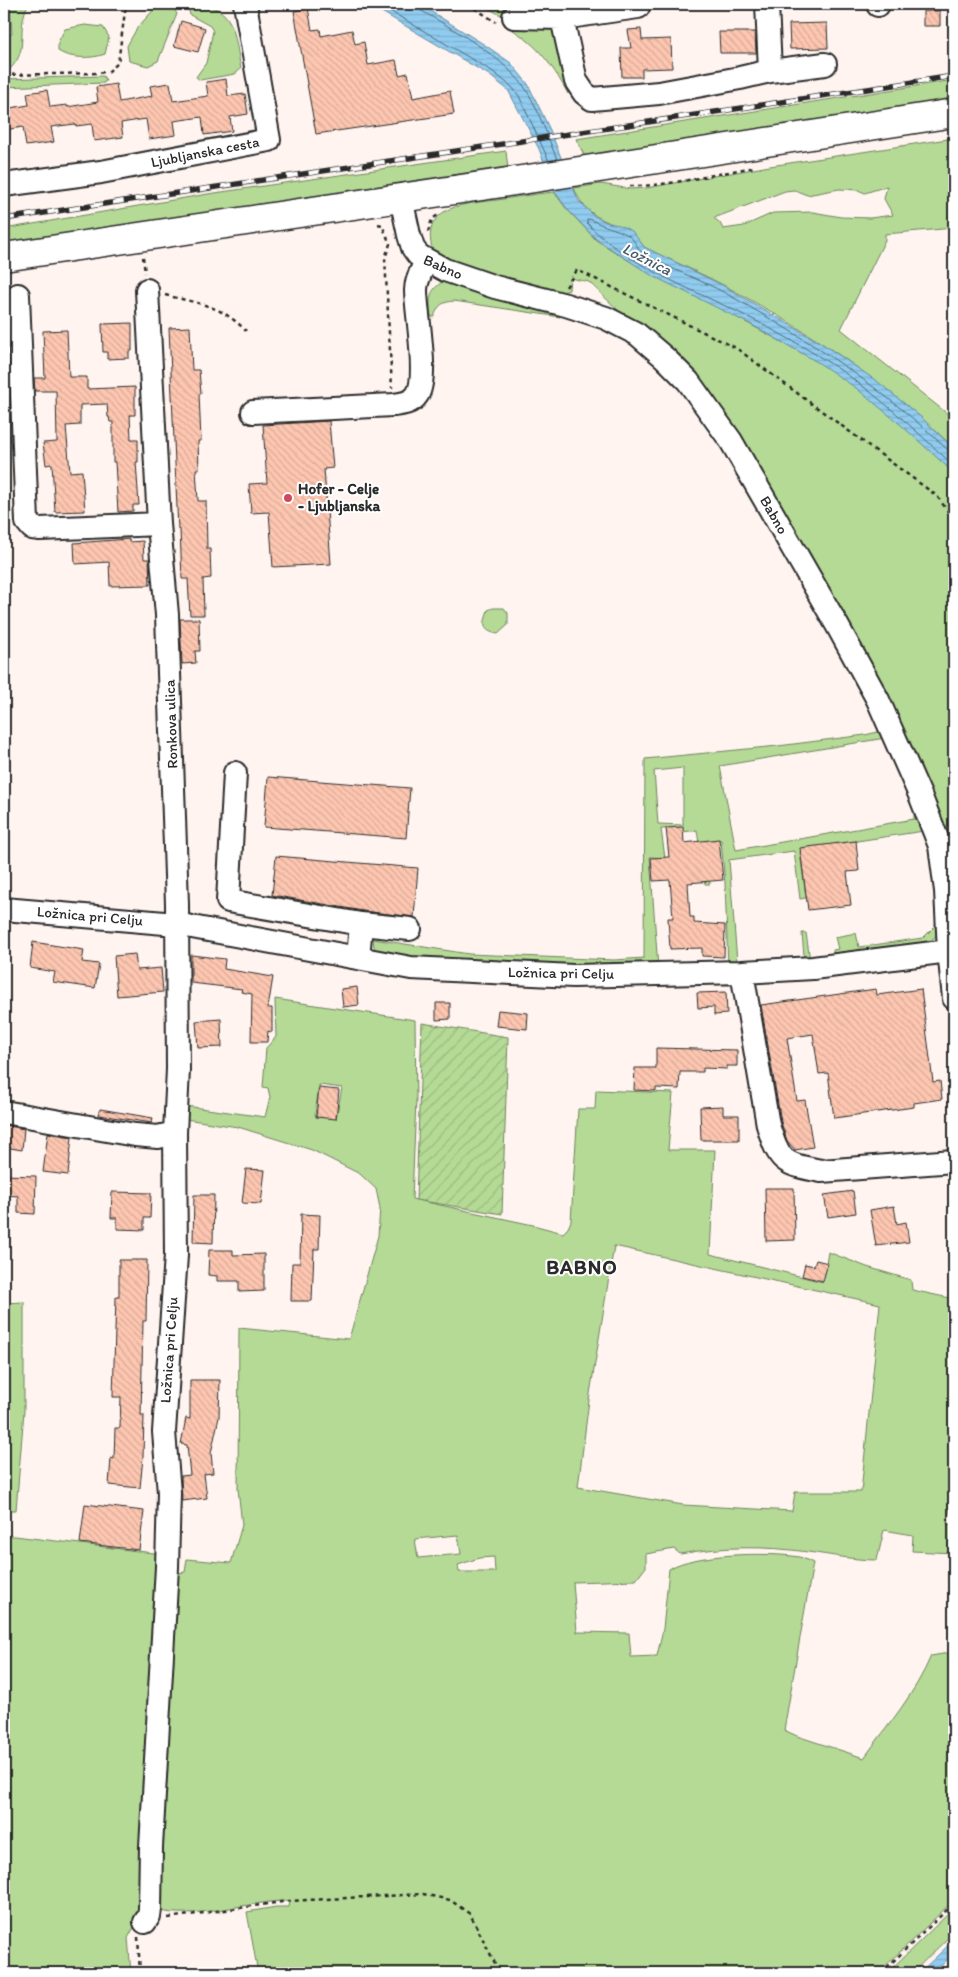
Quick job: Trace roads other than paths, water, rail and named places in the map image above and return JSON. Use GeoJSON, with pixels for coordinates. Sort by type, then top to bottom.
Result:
{"type":"FeatureCollection","features":[{"type":"Feature","properties":{"kind":"main road"},"geometry":{"type":"LineString","coordinates":[[4,257],[589,170],[954,112]]}},
{"type":"Feature","properties":{"kind":"street","name":"Ljubljanska cesta"},"geometry":{"type":"LineString","coordinates":[[4,185],[100,172],[269,140],[245,4]]}},
{"type":"Feature","properties":{"kind":"street"},"geometry":{"type":"LineString","coordinates":[[767,4],[770,71]]}},
{"type":"Feature","properties":{"kind":"street"},"geometry":{"type":"LineString","coordinates":[[514,17],[562,18],[638,7]]}},
{"type":"Feature","properties":{"kind":"street"},"geometry":{"type":"LineString","coordinates":[[562,18],[576,80],[584,93],[592,99],[660,93],[770,71],[825,64]]}},
{"type":"Feature","properties":{"kind":"street","name":"Babno"},"geometry":{"type":"LineString","coordinates":[[401,198],[413,248],[426,261],[445,270],[495,287],[566,305],[606,318],[637,334],[688,381],[731,441],[878,700],[920,796],[940,846],[946,891],[954,998]]}},
{"type":"Feature","properties":{"kind":"street"},"geometry":{"type":"LineString","coordinates":[[253,412],[407,403],[417,394],[421,382],[422,363],[416,289],[426,261]]}},
{"type":"Feature","properties":{"kind":"street","name":"Ronkova ulica"},"geometry":{"type":"LineString","coordinates":[[147,290],[158,524],[167,616],[177,904],[176,924]]}},
{"type":"Feature","properties":{"kind":"street"},"geometry":{"type":"LineString","coordinates":[[18,295],[27,522],[32,528],[40,529],[158,524]]}},
{"type":"Feature","properties":{"kind":"street"},"geometry":{"type":"LineString","coordinates":[[235,773],[228,901],[361,924],[410,929]]}},
{"type":"Feature","properties":{"kind":"street","name":"Ložnica pri Celju"},"geometry":{"type":"LineString","coordinates":[[4,909],[176,924],[411,968],[573,976],[742,972],[813,968],[949,951]]}},
{"type":"Feature","properties":{"kind":"street","name":"Ložnica pri Celju"},"geometry":{"type":"LineString","coordinates":[[145,1922],[149,1916],[150,1909],[150,1847],[169,1493],[164,1432],[176,1255],[175,1133],[178,1069],[176,924]]}},
{"type":"Feature","properties":{"kind":"street"},"geometry":{"type":"LineString","coordinates":[[358,958],[361,924]]}},
{"type":"Feature","properties":{"kind":"street"},"geometry":{"type":"LineString","coordinates":[[742,972],[768,1125],[775,1150],[785,1161],[802,1168],[820,1171],[954,1161]]}},
{"type":"Feature","properties":{"kind":"street"},"geometry":{"type":"LineString","coordinates":[[4,1112],[135,1135],[158,1137],[175,1133]]}},
{"type":"Feature","properties":{"kind":"water","name":"Ložnica"},"geometry":{"type":"Polygon","coordinates":[[[368,4],[419,4],[511,63],[528,84],[550,130],[578,200],[594,216],[632,231],[644,247],[724,286],[824,345],[878,382],[922,418],[954,449],[954,473],[901,425],[856,388],[819,363],[754,326],[651,275],[596,239],[568,210],[555,192],[539,149],[508,90],[489,75],[368,4]]]}},
{"type":"Feature","properties":{"kind":"water"},"geometry":{"type":"Polygon","coordinates":[[[954,1940],[954,1953],[934,1973],[919,1973],[954,1940]]]}},
{"type":"Feature","properties":{"kind":"railway"},"geometry":{"type":"LineString","coordinates":[[4,219],[954,76]]}},
{"type":"Feature","properties":{"kind":"place","name":"Hofer - Celje - Ljubljanska"},"geometry":{"type":"Point","coordinates":[288,498]}},
{"type":"Feature","properties":{"kind":"district","name":"BABNO"},"geometry":{"type":"Point","coordinates":[582,1267]}}]}
